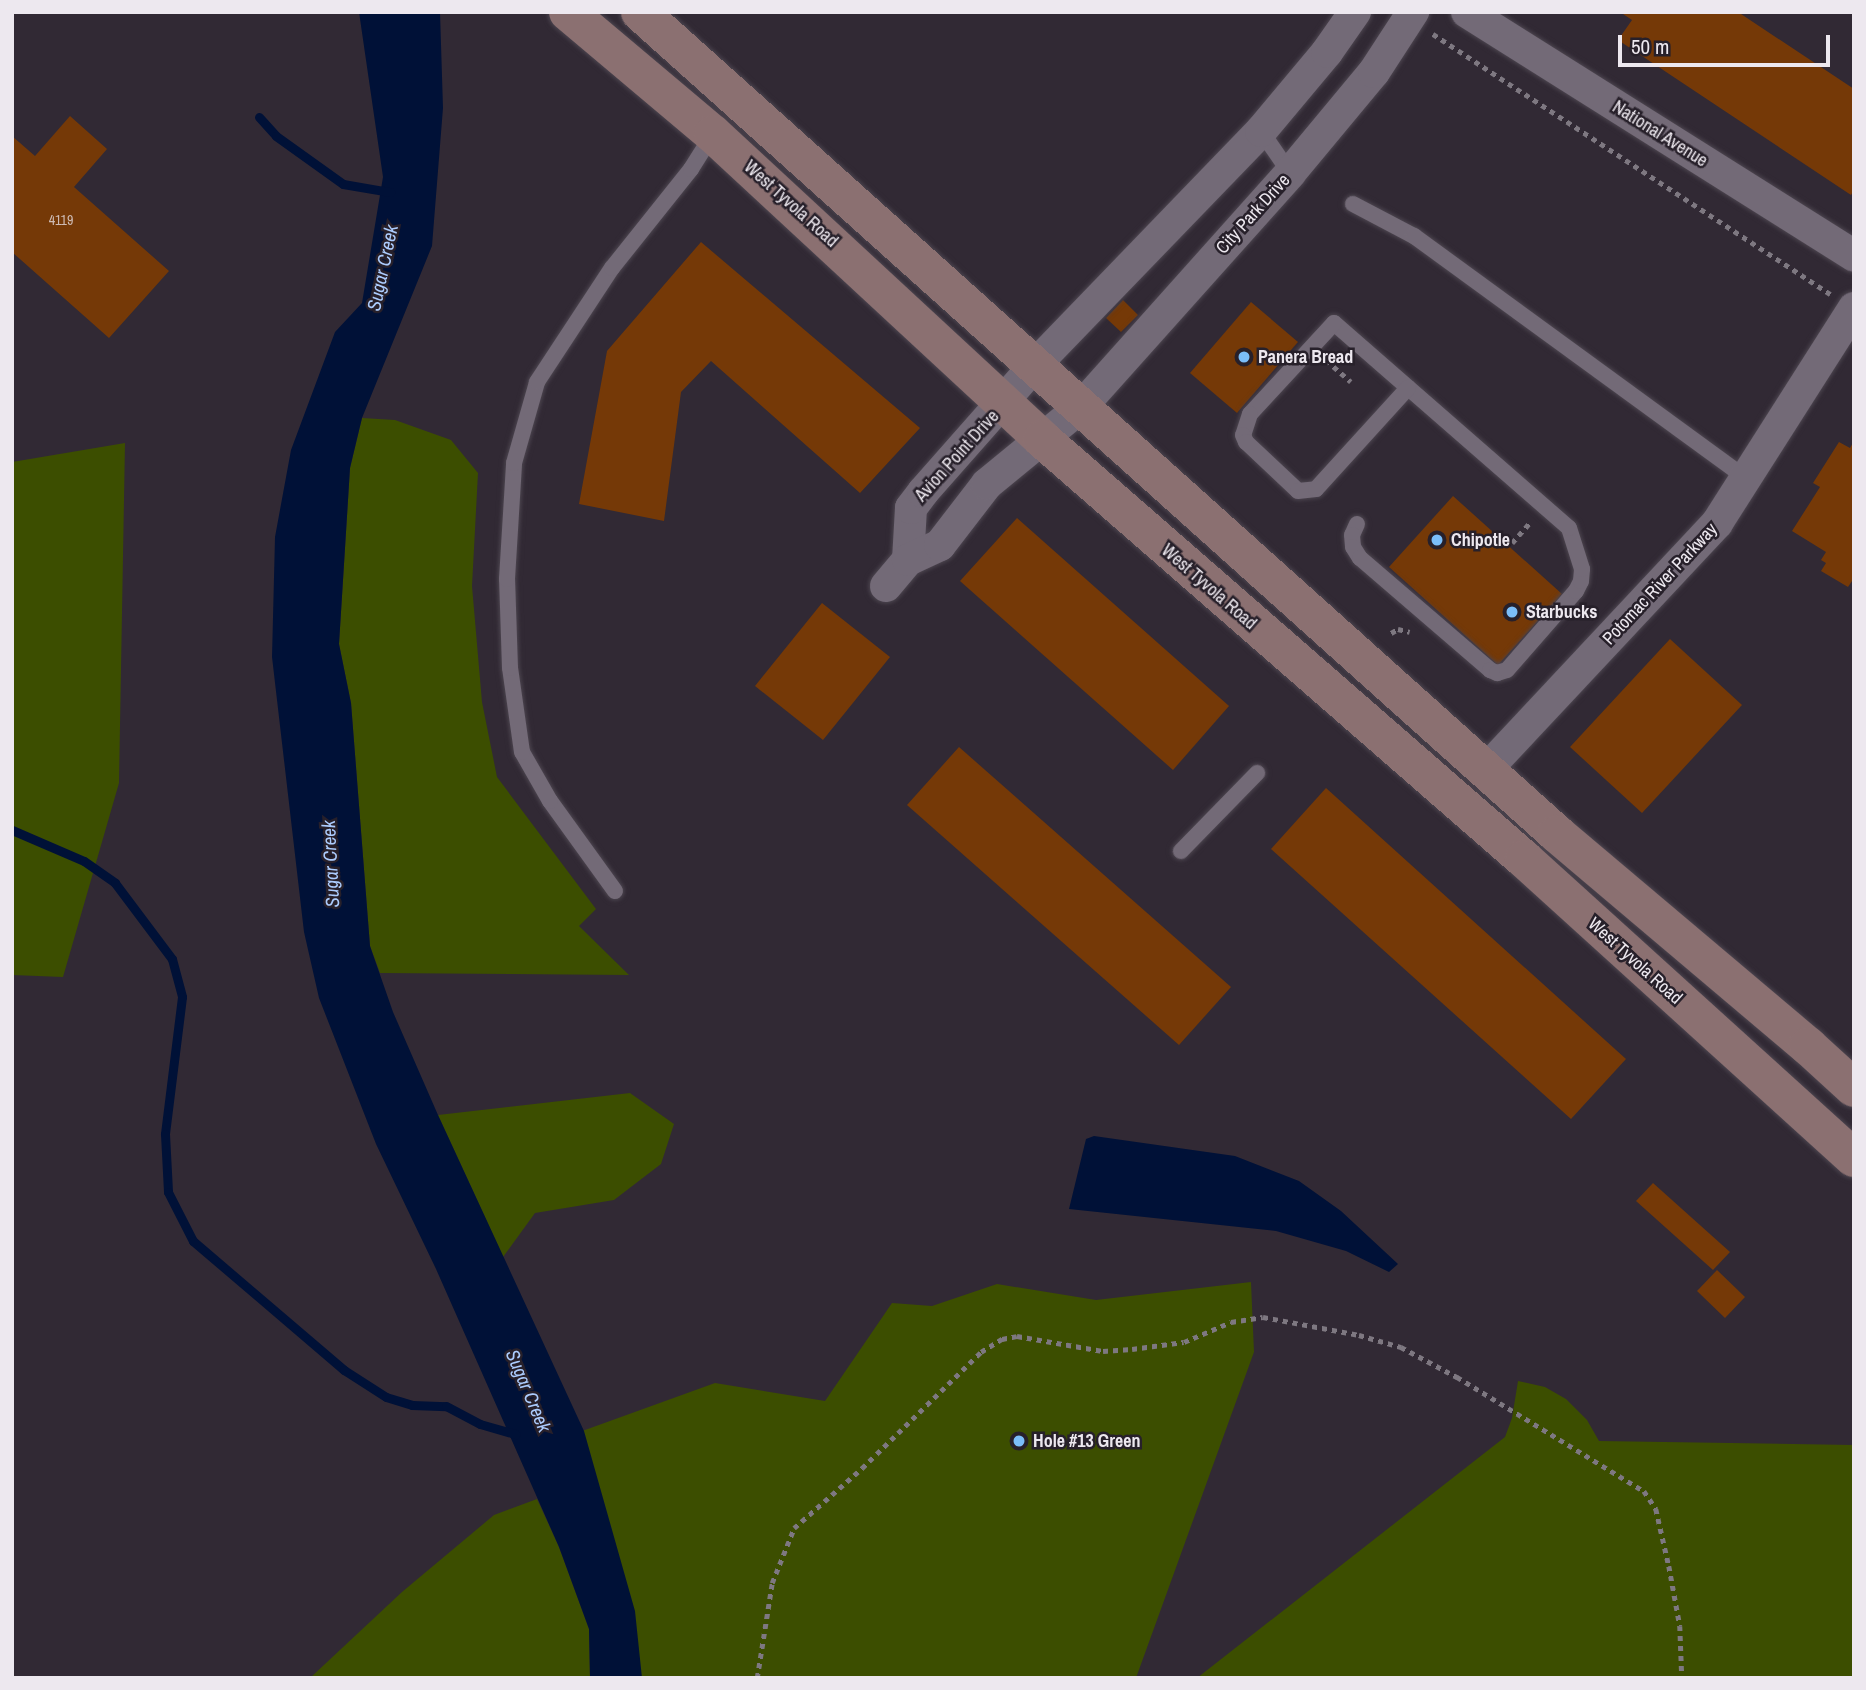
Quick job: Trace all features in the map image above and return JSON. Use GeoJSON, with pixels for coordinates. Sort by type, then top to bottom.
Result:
{"type":"FeatureCollection","features":[{"type":"Feature","properties":{"kind":"main road","name":"West Tyvola Road"},"geometry":{"type":"LineString","coordinates":[[568,12],[713,134],[1042,439],[1524,859],[1854,1158]]}},
{"type":"Feature","properties":{"kind":"main road"},"geometry":{"type":"LineString","coordinates":[[654,17],[901,249],[1036,364],[1486,770],[1854,1088]]}},
{"type":"Feature","properties":{"kind":"street"},"geometry":{"type":"LineString","coordinates":[[1036,364],[1261,131],[1327,52],[1355,12]]}},
{"type":"Feature","properties":{"kind":"street","name":"National Avenue"},"geometry":{"type":"LineString","coordinates":[[1467,12],[1854,256]]}},
{"type":"Feature","properties":{"kind":"street","name":"City Park Drive"},"geometry":{"type":"LineString","coordinates":[[1082,406],[1290,173],[1419,21]]}},
{"type":"Feature","properties":{"kind":"street","name":"Potomac River Parkway"},"geometry":{"type":"LineString","coordinates":[[1486,770],[1717,523],[1746,478],[1846,304]]}},
{"type":"Feature","properties":{"kind":"street","name":"Avion Point Drive"},"geometry":{"type":"LineString","coordinates":[[908,559],[911,508],[1036,364]]}},
{"type":"Feature","properties":{"kind":"street"},"geometry":{"type":"LineString","coordinates":[[886,586],[908,559],[940,545],[987,484],[1082,406]]}},
{"type":"Feature","properties":{"kind":"lane"},"geometry":{"type":"LineString","coordinates":[[1261,131],[1290,173]]}},
{"type":"Feature","properties":{"kind":"lane"},"geometry":{"type":"LineString","coordinates":[[615,891],[551,801],[522,752],[510,668],[507,579],[514,463],[537,382],[612,268],[691,169],[713,134]]}},
{"type":"Feature","properties":{"kind":"lane"},"geometry":{"type":"LineString","coordinates":[[1353,204],[1415,236],[1746,478]]}},
{"type":"Feature","properties":{"kind":"lane"},"geometry":{"type":"LineString","coordinates":[[1357,524],[1352,535],[1353,547],[1360,558],[1490,670],[1497,673],[1507,670],[1576,591],[1581,581],[1583,569],[1569,528],[1334,323],[1250,414],[1244,425],[1246,442],[1298,491],[1316,489],[1408,388]]}},
{"type":"Feature","properties":{"kind":"lane"},"geometry":{"type":"LineString","coordinates":[[1181,851],[1256,773]]}},
{"type":"Feature","properties":{"kind":"path"},"geometry":{"type":"LineString","coordinates":[[1419,21],[1846,304]]}},
{"type":"Feature","properties":{"kind":"path"},"geometry":{"type":"LineString","coordinates":[[1391,633],[1398,629],[1417,631]]}},
{"type":"Feature","properties":{"kind":"path"},"geometry":{"type":"LineString","coordinates":[[757,1678],[772,1583],[794,1528],[862,1468],[981,1352],[1002,1339],[1017,1336],[1103,1351],[1145,1347],[1184,1342],[1231,1322],[1263,1317],[1359,1335],[1401,1347],[1457,1377],[1644,1491],[1656,1509],[1669,1566],[1680,1626],[1682,1678]]}},
{"type":"Feature","properties":{"kind":"green space"},"geometry":{"type":"Polygon","coordinates":[[[362,418],[395,420],[451,440],[478,473],[472,586],[482,702],[497,777],[596,909],[579,926],[629,975],[380,973],[370,946],[351,703],[339,644],[350,468],[362,418]]]}},
{"type":"Feature","properties":{"kind":"green space"},"geometry":{"type":"Polygon","coordinates":[[[125,443],[119,783],[63,977],[12,975],[12,462],[125,443]]]}},
{"type":"Feature","properties":{"kind":"green space"},"geometry":{"type":"Polygon","coordinates":[[[630,1093],[674,1124],[661,1164],[614,1200],[535,1213],[503,1257],[438,1115],[630,1093]]]}},
{"type":"Feature","properties":{"kind":"green space"},"geometry":{"type":"Polygon","coordinates":[[[1251,1282],[1254,1352],[1136,1678],[604,1678],[549,1443],[715,1383],[825,1401],[892,1303],[932,1306],[997,1284],[1096,1300],[1251,1282]]]}},
{"type":"Feature","properties":{"kind":"green space"},"geometry":{"type":"Polygon","coordinates":[[[1518,1381],[1545,1387],[1566,1399],[1587,1420],[1599,1441],[1854,1445],[1854,1678],[1197,1678],[1505,1437],[1512,1418],[1518,1381]]]}},
{"type":"Feature","properties":{"kind":"green space"},"geometry":{"type":"Polygon","coordinates":[[[537,1499],[559,1547],[589,1629],[590,1678],[310,1678],[402,1592],[494,1515],[537,1499]]]}},
{"type":"Feature","properties":{"kind":"water","name":"Sugar Creek"},"geometry":{"type":"Polygon","coordinates":[[[359,12],[440,12],[443,108],[432,246],[362,418],[350,468],[339,644],[351,703],[370,946],[393,1012],[438,1115],[584,1431],[635,1611],[642,1678],[590,1678],[589,1629],[559,1547],[436,1269],[376,1144],[319,998],[304,932],[272,657],[275,537],[291,450],[335,332],[362,303],[383,177],[359,12]]]}},
{"type":"Feature","properties":{"kind":"water"},"geometry":{"type":"Polygon","coordinates":[[[1094,1136],[1235,1156],[1299,1181],[1341,1211],[1398,1264],[1389,1272],[1346,1251],[1276,1231],[1069,1209],[1086,1139],[1094,1136]]]}},
{"type":"Feature","properties":{"kind":"building"},"geometry":{"type":"Polygon","coordinates":[[[1620,12],[1738,12],[1854,89],[1854,190],[1851,195],[1618,40],[1632,20],[1620,12]]]}},
{"type":"Feature","properties":{"kind":"building"},"geometry":{"type":"Polygon","coordinates":[[[70,116],[107,149],[74,187],[169,271],[109,338],[12,252],[12,136],[35,156],[70,116]]]}},
{"type":"Feature","properties":{"kind":"building"},"geometry":{"type":"Polygon","coordinates":[[[701,242],[920,428],[860,493],[711,361],[681,392],[664,521],[579,504],[607,351],[701,242]]]}},
{"type":"Feature","properties":{"kind":"building"},"geometry":{"type":"Polygon","coordinates":[[[1123,300],[1138,315],[1121,332],[1106,318],[1123,300]]]}},
{"type":"Feature","properties":{"kind":"building","name":"Panera Bread"},"geometry":{"type":"Polygon","coordinates":[[[1251,302],[1298,342],[1237,413],[1190,373],[1251,302]]]}},
{"type":"Feature","properties":{"kind":"building"},"geometry":{"type":"Polygon","coordinates":[[[1854,441],[1854,578],[1848,587],[1821,571],[1826,563],[1821,560],[1826,552],[1792,531],[1820,487],[1813,483],[1839,442],[1850,448],[1854,441]]]}},
{"type":"Feature","properties":{"kind":"building"},"geometry":{"type":"Polygon","coordinates":[[[1453,496],[1562,594],[1498,665],[1389,567],[1453,496]]]}},
{"type":"Feature","properties":{"kind":"building"},"geometry":{"type":"Polygon","coordinates":[[[1017,518],[1229,706],[1173,770],[960,581],[1017,518]]]}},
{"type":"Feature","properties":{"kind":"building"},"geometry":{"type":"Polygon","coordinates":[[[822,603],[890,657],[823,740],[755,686],[822,603]]]}},
{"type":"Feature","properties":{"kind":"building"},"geometry":{"type":"Polygon","coordinates":[[[1670,639],[1742,705],[1642,813],[1570,747],[1670,639]]]}},
{"type":"Feature","properties":{"kind":"building"},"geometry":{"type":"Polygon","coordinates":[[[959,747],[1231,987],[1179,1045],[907,805],[959,747]]]}},
{"type":"Feature","properties":{"kind":"building"},"geometry":{"type":"Polygon","coordinates":[[[1326,788],[1626,1059],[1571,1119],[1271,849],[1326,788]]]}},
{"type":"Feature","properties":{"kind":"building"},"geometry":{"type":"Polygon","coordinates":[[[1653,1183],[1730,1252],[1713,1270],[1636,1201],[1653,1183]]]}},
{"type":"Feature","properties":{"kind":"building"},"geometry":{"type":"Polygon","coordinates":[[[1717,1270],[1745,1297],[1725,1318],[1697,1291],[1717,1270]]]}},
{"type":"Feature","properties":{"kind":"waterway"},"geometry":{"type":"LineString","coordinates":[[259,117],[276,136],[343,184],[390,192]]}},
{"type":"Feature","properties":{"kind":"waterway"},"geometry":{"type":"LineString","coordinates":[[12,830],[84,861],[115,883],[172,959],[182,997],[165,1134],[168,1192],[193,1241],[344,1370],[386,1397],[412,1405],[446,1406],[480,1424],[516,1434]]}},
{"type":"Feature","properties":{"kind":"place","name":"Panera Bread"},"geometry":{"type":"Point","coordinates":[1244,357]}},
{"type":"Feature","properties":{"kind":"place","name":"Chipotle"},"geometry":{"type":"Point","coordinates":[1437,540]}},
{"type":"Feature","properties":{"kind":"place","name":"Starbucks"},"geometry":{"type":"Point","coordinates":[1512,612]}},
{"type":"Feature","properties":{"kind":"place","name":"Hole #13 Green"},"geometry":{"type":"Point","coordinates":[1019,1441]}}]}
